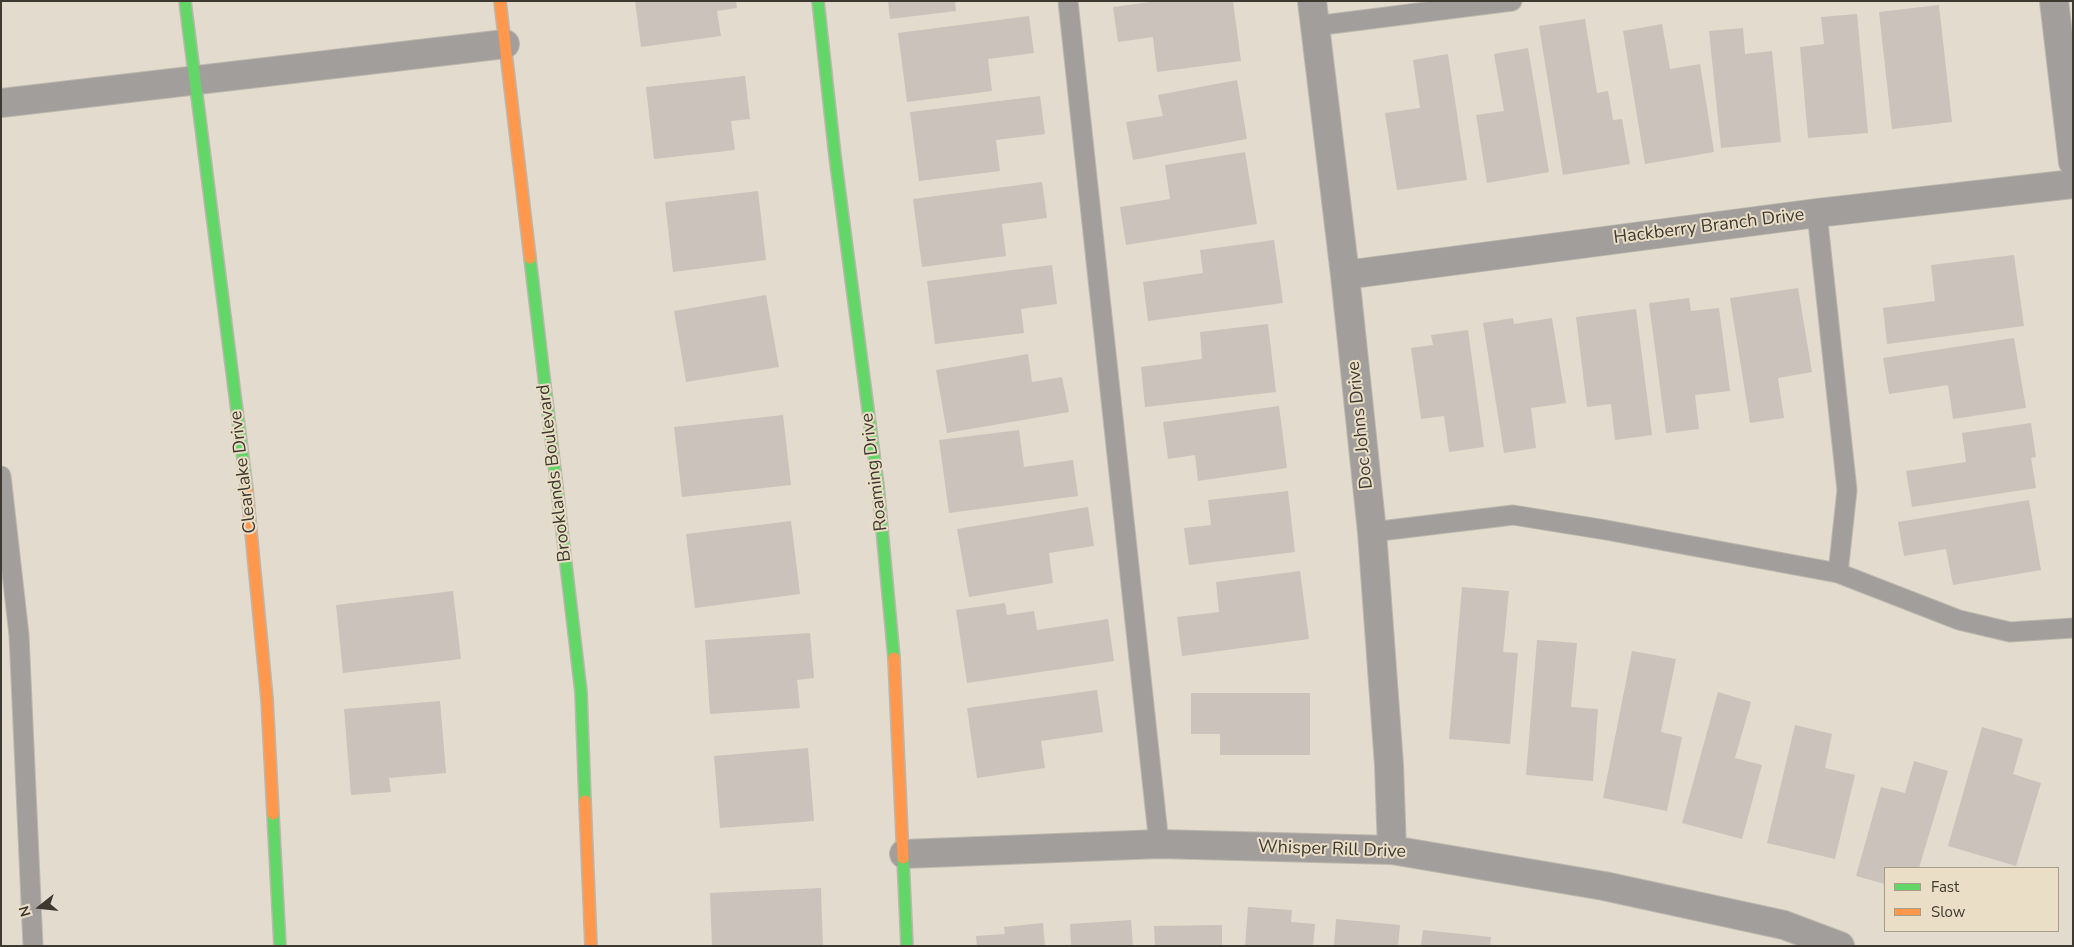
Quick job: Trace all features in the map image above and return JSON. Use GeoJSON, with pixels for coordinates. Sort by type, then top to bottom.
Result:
{"type":"FeatureCollection","features":[{"type":"Feature","properties":{"kind":"street","name":"Clearlake Drive"},"geometry":{"type":"LineString","coordinates":[[185,1],[249,512],[267,699],[280,946]]}},
{"type":"Feature","properties":{"kind":"street","name":"Brooklands Boulevard"},"geometry":{"type":"LineString","coordinates":[[500,1],[581,692],[591,946]]}},
{"type":"Feature","properties":{"kind":"street","name":"Roaming Drive"},"geometry":{"type":"LineString","coordinates":[[818,1],[835,156],[878,486],[895,673],[907,946]]}},
{"type":"Feature","properties":{"kind":"street"},"geometry":{"type":"LineString","coordinates":[[2054,1],[2073,162]]}},
{"type":"Feature","properties":{"kind":"street","name":"Doc Johns Drive"},"geometry":{"type":"LineString","coordinates":[[1313,14],[1345,275],[1372,532],[1389,765],[1392,850]]}},
{"type":"Feature","properties":{"kind":"street"},"geometry":{"type":"LineString","coordinates":[[1,103],[505,44]]}},
{"type":"Feature","properties":{"kind":"street","name":"Hackberry Branch Drive"},"geometry":{"type":"LineString","coordinates":[[1345,275],[1818,213],[2073,184]]}},
{"type":"Feature","properties":{"kind":"street","name":"Whisper Rill Drive"},"geometry":{"type":"LineString","coordinates":[[904,854],[1159,844],[1392,850],[1623,890],[1784,925],[1840,946]]}},
{"type":"Feature","properties":{"kind":"lane"},"geometry":{"type":"LineString","coordinates":[[1068,1],[1159,844]]}},
{"type":"Feature","properties":{"kind":"lane"},"geometry":{"type":"LineString","coordinates":[[1313,14],[1512,1]]}},
{"type":"Feature","properties":{"kind":"lane"},"geometry":{"type":"LineString","coordinates":[[1818,213],[1847,490],[1838,573]]}},
{"type":"Feature","properties":{"kind":"lane"},"geometry":{"type":"LineString","coordinates":[[1,476],[19,635],[33,946]]}},
{"type":"Feature","properties":{"kind":"lane"},"geometry":{"type":"LineString","coordinates":[[1372,532],[1513,515],[1606,530],[1838,573],[1967,622],[2010,632],[2073,628]]}},
{"type":"Feature","properties":{"kind":"building"},"geometry":{"type":"Polygon","coordinates":[[[635,1],[736,1],[737,8],[717,11],[721,36],[641,47],[635,1]]]}},
{"type":"Feature","properties":{"kind":"building"},"geometry":{"type":"Polygon","coordinates":[[[888,1],[955,1],[956,11],[890,19],[888,1]]]}},
{"type":"Feature","properties":{"kind":"building"},"geometry":{"type":"Polygon","coordinates":[[[1158,1],[1233,1],[1241,61],[1157,72],[1153,37],[1118,42],[1113,7],[1158,1]]]}},
{"type":"Feature","properties":{"kind":"building"},"geometry":{"type":"Polygon","coordinates":[[[1939,5],[1952,122],[1892,129],[1879,12],[1939,5]]]}},
{"type":"Feature","properties":{"kind":"building"},"geometry":{"type":"Polygon","coordinates":[[[1857,14],[1868,133],[1808,138],[1800,47],[1824,44],[1821,17],[1857,14]]]}},
{"type":"Feature","properties":{"kind":"building"},"geometry":{"type":"Polygon","coordinates":[[[1029,16],[1034,53],[988,59],[992,91],[907,102],[898,33],[1029,16]]]}},
{"type":"Feature","properties":{"kind":"building"},"geometry":{"type":"Polygon","coordinates":[[[1585,19],[1597,93],[1608,91],[1613,120],[1622,119],[1630,164],[1563,175],[1539,26],[1585,19]]]}},
{"type":"Feature","properties":{"kind":"building"},"geometry":{"type":"Polygon","coordinates":[[[1662,24],[1670,69],[1700,64],[1714,152],[1645,164],[1623,31],[1662,24]]]}},
{"type":"Feature","properties":{"kind":"building"},"geometry":{"type":"Polygon","coordinates":[[[1743,28],[1745,54],[1772,51],[1781,142],[1721,148],[1709,31],[1743,28]]]}},
{"type":"Feature","properties":{"kind":"building"},"geometry":{"type":"Polygon","coordinates":[[[1528,48],[1549,172],[1487,183],[1476,115],[1504,111],[1494,54],[1528,48]]]}},
{"type":"Feature","properties":{"kind":"building"},"geometry":{"type":"Polygon","coordinates":[[[1448,54],[1467,180],[1397,190],[1385,113],[1420,108],[1413,60],[1448,54]]]}},
{"type":"Feature","properties":{"kind":"building"},"geometry":{"type":"Polygon","coordinates":[[[745,76],[750,119],[731,121],[735,150],[654,159],[646,87],[745,76]]]}},
{"type":"Feature","properties":{"kind":"building"},"geometry":{"type":"Polygon","coordinates":[[[1237,80],[1247,139],[1133,160],[1126,122],[1163,116],[1158,95],[1237,80]]]}},
{"type":"Feature","properties":{"kind":"building"},"geometry":{"type":"Polygon","coordinates":[[[1040,96],[1045,134],[996,140],[1000,171],[919,181],[910,112],[1040,96]]]}},
{"type":"Feature","properties":{"kind":"building"},"geometry":{"type":"Polygon","coordinates":[[[1245,152],[1257,224],[1126,245],[1120,207],[1170,199],[1165,165],[1245,152]]]}},
{"type":"Feature","properties":{"kind":"building"},"geometry":{"type":"Polygon","coordinates":[[[1042,182],[1047,218],[1002,224],[1006,256],[922,267],[913,199],[1042,182]]]}},
{"type":"Feature","properties":{"kind":"building"},"geometry":{"type":"Polygon","coordinates":[[[758,191],[766,260],[673,272],[665,202],[758,191]]]}},
{"type":"Feature","properties":{"kind":"building"},"geometry":{"type":"Polygon","coordinates":[[[1274,240],[1283,303],[1148,321],[1143,282],[1203,273],[1200,250],[1274,240]]]}},
{"type":"Feature","properties":{"kind":"building"},"geometry":{"type":"Polygon","coordinates":[[[2014,255],[2024,326],[1887,344],[1883,308],[1935,301],[1931,265],[2014,255]]]}},
{"type":"Feature","properties":{"kind":"building"},"geometry":{"type":"Polygon","coordinates":[[[1052,265],[1057,304],[1021,309],[1024,333],[935,344],[927,281],[1052,265]]]}},
{"type":"Feature","properties":{"kind":"building"},"geometry":{"type":"Polygon","coordinates":[[[1798,288],[1812,372],[1778,378],[1784,418],[1750,423],[1730,298],[1798,288]]]}},
{"type":"Feature","properties":{"kind":"building"},"geometry":{"type":"Polygon","coordinates":[[[766,295],[779,367],[686,382],[674,311],[766,295]]]}},
{"type":"Feature","properties":{"kind":"building"},"geometry":{"type":"Polygon","coordinates":[[[1689,298],[1691,311],[1719,308],[1730,391],[1695,395],[1699,429],[1666,433],[1649,303],[1689,298]]]}},
{"type":"Feature","properties":{"kind":"building"},"geometry":{"type":"Polygon","coordinates":[[[1636,309],[1652,435],[1615,440],[1611,404],[1587,407],[1576,317],[1636,309]]]}},
{"type":"Feature","properties":{"kind":"building"},"geometry":{"type":"Polygon","coordinates":[[[1513,318],[1514,324],[1552,318],[1566,403],[1531,408],[1536,448],[1504,453],[1483,323],[1513,318]]]}},
{"type":"Feature","properties":{"kind":"building"},"geometry":{"type":"Polygon","coordinates":[[[1268,324],[1276,392],[1145,407],[1141,367],[1202,359],[1200,332],[1268,324]]]}},
{"type":"Feature","properties":{"kind":"building"},"geometry":{"type":"Polygon","coordinates":[[[1468,330],[1484,447],[1449,452],[1444,416],[1421,419],[1411,348],[1433,345],[1431,335],[1468,330]]]}},
{"type":"Feature","properties":{"kind":"building"},"geometry":{"type":"Polygon","coordinates":[[[2014,338],[2026,408],[1953,419],[1948,385],[1889,394],[1883,358],[2014,338]]]}},
{"type":"Feature","properties":{"kind":"building"},"geometry":{"type":"Polygon","coordinates":[[[1028,354],[1032,382],[1062,377],[1069,412],[947,433],[936,370],[1028,354]]]}},
{"type":"Feature","properties":{"kind":"building"},"geometry":{"type":"Polygon","coordinates":[[[1279,406],[1287,468],[1198,481],[1195,455],[1168,459],[1163,422],[1279,406]]]}},
{"type":"Feature","properties":{"kind":"building"},"geometry":{"type":"Polygon","coordinates":[[[783,415],[791,485],[682,497],[674,427],[783,415]]]}},
{"type":"Feature","properties":{"kind":"building"},"geometry":{"type":"Polygon","coordinates":[[[2031,423],[2036,457],[2031,458],[2036,488],[1912,507],[1906,471],[1966,462],[1962,433],[2031,423]]]}},
{"type":"Feature","properties":{"kind":"building"},"geometry":{"type":"Polygon","coordinates":[[[1019,430],[1024,467],[1073,460],[1078,496],[949,513],[939,440],[1019,430]]]}},
{"type":"Feature","properties":{"kind":"building"},"geometry":{"type":"Polygon","coordinates":[[[1288,491],[1295,552],[1189,565],[1184,528],[1211,525],[1208,500],[1288,491]]]}},
{"type":"Feature","properties":{"kind":"building"},"geometry":{"type":"Polygon","coordinates":[[[2029,500],[2041,570],[1953,585],[1946,549],[1904,556],[1898,522],[2029,500]]]}},
{"type":"Feature","properties":{"kind":"building"},"geometry":{"type":"Polygon","coordinates":[[[1088,507],[1094,546],[1049,553],[1053,583],[969,597],[957,529],[1088,507]]]}},
{"type":"Feature","properties":{"kind":"building"},"geometry":{"type":"Polygon","coordinates":[[[791,521],[800,594],[695,608],[686,534],[791,521]]]}},
{"type":"Feature","properties":{"kind":"building"},"geometry":{"type":"Polygon","coordinates":[[[1300,571],[1309,639],[1182,656],[1177,617],[1219,612],[1216,582],[1300,571]]]}},
{"type":"Feature","properties":{"kind":"building"},"geometry":{"type":"Polygon","coordinates":[[[1462,587],[1509,591],[1503,652],[1518,653],[1510,744],[1449,739],[1462,587]]]}},
{"type":"Feature","properties":{"kind":"building"},"geometry":{"type":"Polygon","coordinates":[[[453,591],[461,659],[343,673],[336,605],[453,591]]]}},
{"type":"Feature","properties":{"kind":"building"},"geometry":{"type":"Polygon","coordinates":[[[1005,603],[1007,615],[1034,611],[1037,630],[1108,619],[1114,661],[967,683],[956,610],[1005,603]]]}},
{"type":"Feature","properties":{"kind":"building"},"geometry":{"type":"Polygon","coordinates":[[[810,633],[814,678],[797,680],[800,708],[710,714],[705,640],[810,633]]]}},
{"type":"Feature","properties":{"kind":"building"},"geometry":{"type":"Polygon","coordinates":[[[1537,640],[1577,643],[1571,707],[1598,709],[1593,781],[1526,775],[1537,640]]]}},
{"type":"Feature","properties":{"kind":"building"},"geometry":{"type":"Polygon","coordinates":[[[1632,651],[1676,659],[1661,732],[1682,737],[1667,811],[1603,798],[1632,651]]]}},
{"type":"Feature","properties":{"kind":"building"},"geometry":{"type":"Polygon","coordinates":[[[1097,690],[1103,732],[1041,741],[1045,768],[977,778],[967,708],[1097,690]]]}},
{"type":"Feature","properties":{"kind":"building"},"geometry":{"type":"Polygon","coordinates":[[[1718,692],[1751,702],[1735,758],[1762,765],[1742,839],[1682,823],[1718,692]]]}},
{"type":"Feature","properties":{"kind":"building"},"geometry":{"type":"Polygon","coordinates":[[[1191,693],[1310,693],[1310,755],[1220,755],[1220,734],[1191,734],[1191,693]]]}},
{"type":"Feature","properties":{"kind":"building"},"geometry":{"type":"Polygon","coordinates":[[[440,701],[446,773],[389,778],[391,792],[351,795],[344,709],[440,701]]]}},
{"type":"Feature","properties":{"kind":"building"},"geometry":{"type":"Polygon","coordinates":[[[1795,725],[1832,734],[1825,768],[1855,775],[1835,859],[1767,843],[1795,725]]]}},
{"type":"Feature","properties":{"kind":"building"},"geometry":{"type":"Polygon","coordinates":[[[1982,727],[2023,739],[2013,774],[2041,783],[2016,866],[1948,846],[1982,727]]]}},
{"type":"Feature","properties":{"kind":"building"},"geometry":{"type":"Polygon","coordinates":[[[808,748],[814,821],[720,828],[714,756],[808,748]]]}},
{"type":"Feature","properties":{"kind":"building"},"geometry":{"type":"Polygon","coordinates":[[[1914,761],[1948,771],[1919,867],[1884,867],[1884,884],[1856,876],[1881,787],[1905,793],[1914,761]]]}},
{"type":"Feature","properties":{"kind":"building"},"geometry":{"type":"Polygon","coordinates":[[[821,888],[823,946],[712,946],[710,893],[821,888]]]}},
{"type":"Feature","properties":{"kind":"building"},"geometry":{"type":"Polygon","coordinates":[[[1248,907],[1292,910],[1291,922],[1315,924],[1313,946],[1245,946],[1248,907]]]}},
{"type":"Feature","properties":{"kind":"building"},"geometry":{"type":"Polygon","coordinates":[[[1336,919],[1400,925],[1398,946],[1334,946],[1336,919]]]}},
{"type":"Feature","properties":{"kind":"building"},"geometry":{"type":"Polygon","coordinates":[[[1131,920],[1133,946],[1071,946],[1070,924],[1131,920]]]}},
{"type":"Feature","properties":{"kind":"building"},"geometry":{"type":"Polygon","coordinates":[[[1043,923],[1045,946],[977,946],[976,936],[1005,934],[1004,927],[1043,923]]]}},
{"type":"Feature","properties":{"kind":"building"},"geometry":{"type":"Polygon","coordinates":[[[1222,925],[1222,946],[1155,946],[1154,926],[1222,925]]]}},
{"type":"Feature","properties":{"kind":"building"},"geometry":{"type":"Polygon","coordinates":[[[1423,930],[1491,937],[1490,946],[1421,946],[1423,930]]]}},
{"type":"Feature","properties":{"kind":"traffic: fast"},"geometry":{"type":"LineString","coordinates":[[185,1],[247,490]]}},
{"type":"Feature","properties":{"kind":"traffic: fast"},"geometry":{"type":"LineString","coordinates":[[818,1],[835,156],[878,486],[894,658]]}},
{"type":"Feature","properties":{"kind":"traffic: fast"},"geometry":{"type":"LineString","coordinates":[[530,258],[581,692],[585,801]]}},
{"type":"Feature","properties":{"kind":"traffic: fast"},"geometry":{"type":"LineString","coordinates":[[273,814],[280,946]]}},
{"type":"Feature","properties":{"kind":"traffic: fast"},"geometry":{"type":"LineString","coordinates":[[903,858],[907,946]]}},
{"type":"Feature","properties":{"kind":"traffic: slow"},"geometry":{"type":"LineString","coordinates":[[500,1],[530,258]]}},
{"type":"Feature","properties":{"kind":"traffic: slow"},"geometry":{"type":"LineString","coordinates":[[247,490],[267,699],[273,814]]}},
{"type":"Feature","properties":{"kind":"traffic: slow"},"geometry":{"type":"LineString","coordinates":[[894,658],[903,858]]}},
{"type":"Feature","properties":{"kind":"traffic: slow"},"geometry":{"type":"LineString","coordinates":[[585,801],[591,946]]}}]}
